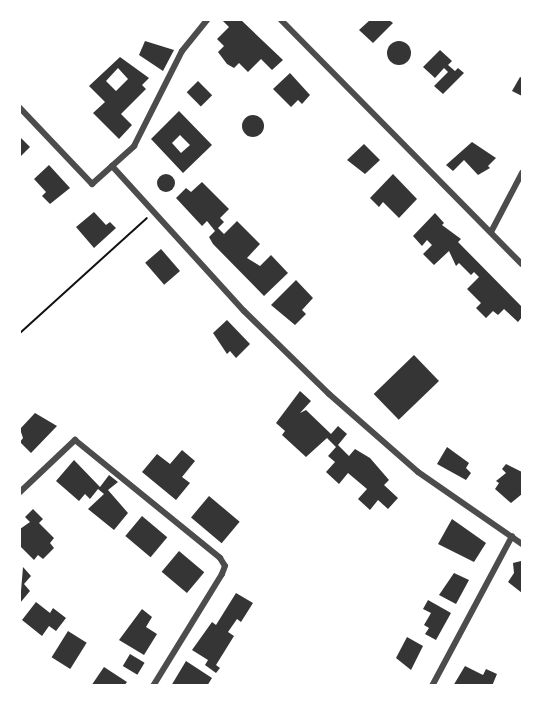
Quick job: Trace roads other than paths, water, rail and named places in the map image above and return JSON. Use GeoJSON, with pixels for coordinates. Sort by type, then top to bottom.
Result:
{"type":"FeatureCollection","features":[{"type":"Feature","properties":{"kind":"street"},"geometry":{"type":"LineString","coordinates":[[20,108],[92,184],[134,146],[164,91],[182,51],[207,20]]}},
{"type":"Feature","properties":{"kind":"street"},"geometry":{"type":"LineString","coordinates":[[281,20],[522,264]]}},
{"type":"Feature","properties":{"kind":"street"},"geometry":{"type":"LineString","coordinates":[[112,166],[244,311],[329,394],[418,472],[522,544]]}},
{"type":"Feature","properties":{"kind":"street"},"geometry":{"type":"LineString","coordinates":[[491,232],[522,173]]}},
{"type":"Feature","properties":{"kind":"street"},"geometry":{"type":"LineString","coordinates":[[20,492],[75,440],[220,558],[225,566],[222,574],[153,686]]}},
{"type":"Feature","properties":{"kind":"street"},"geometry":{"type":"LineString","coordinates":[[432,686],[512,536]]}}]}
